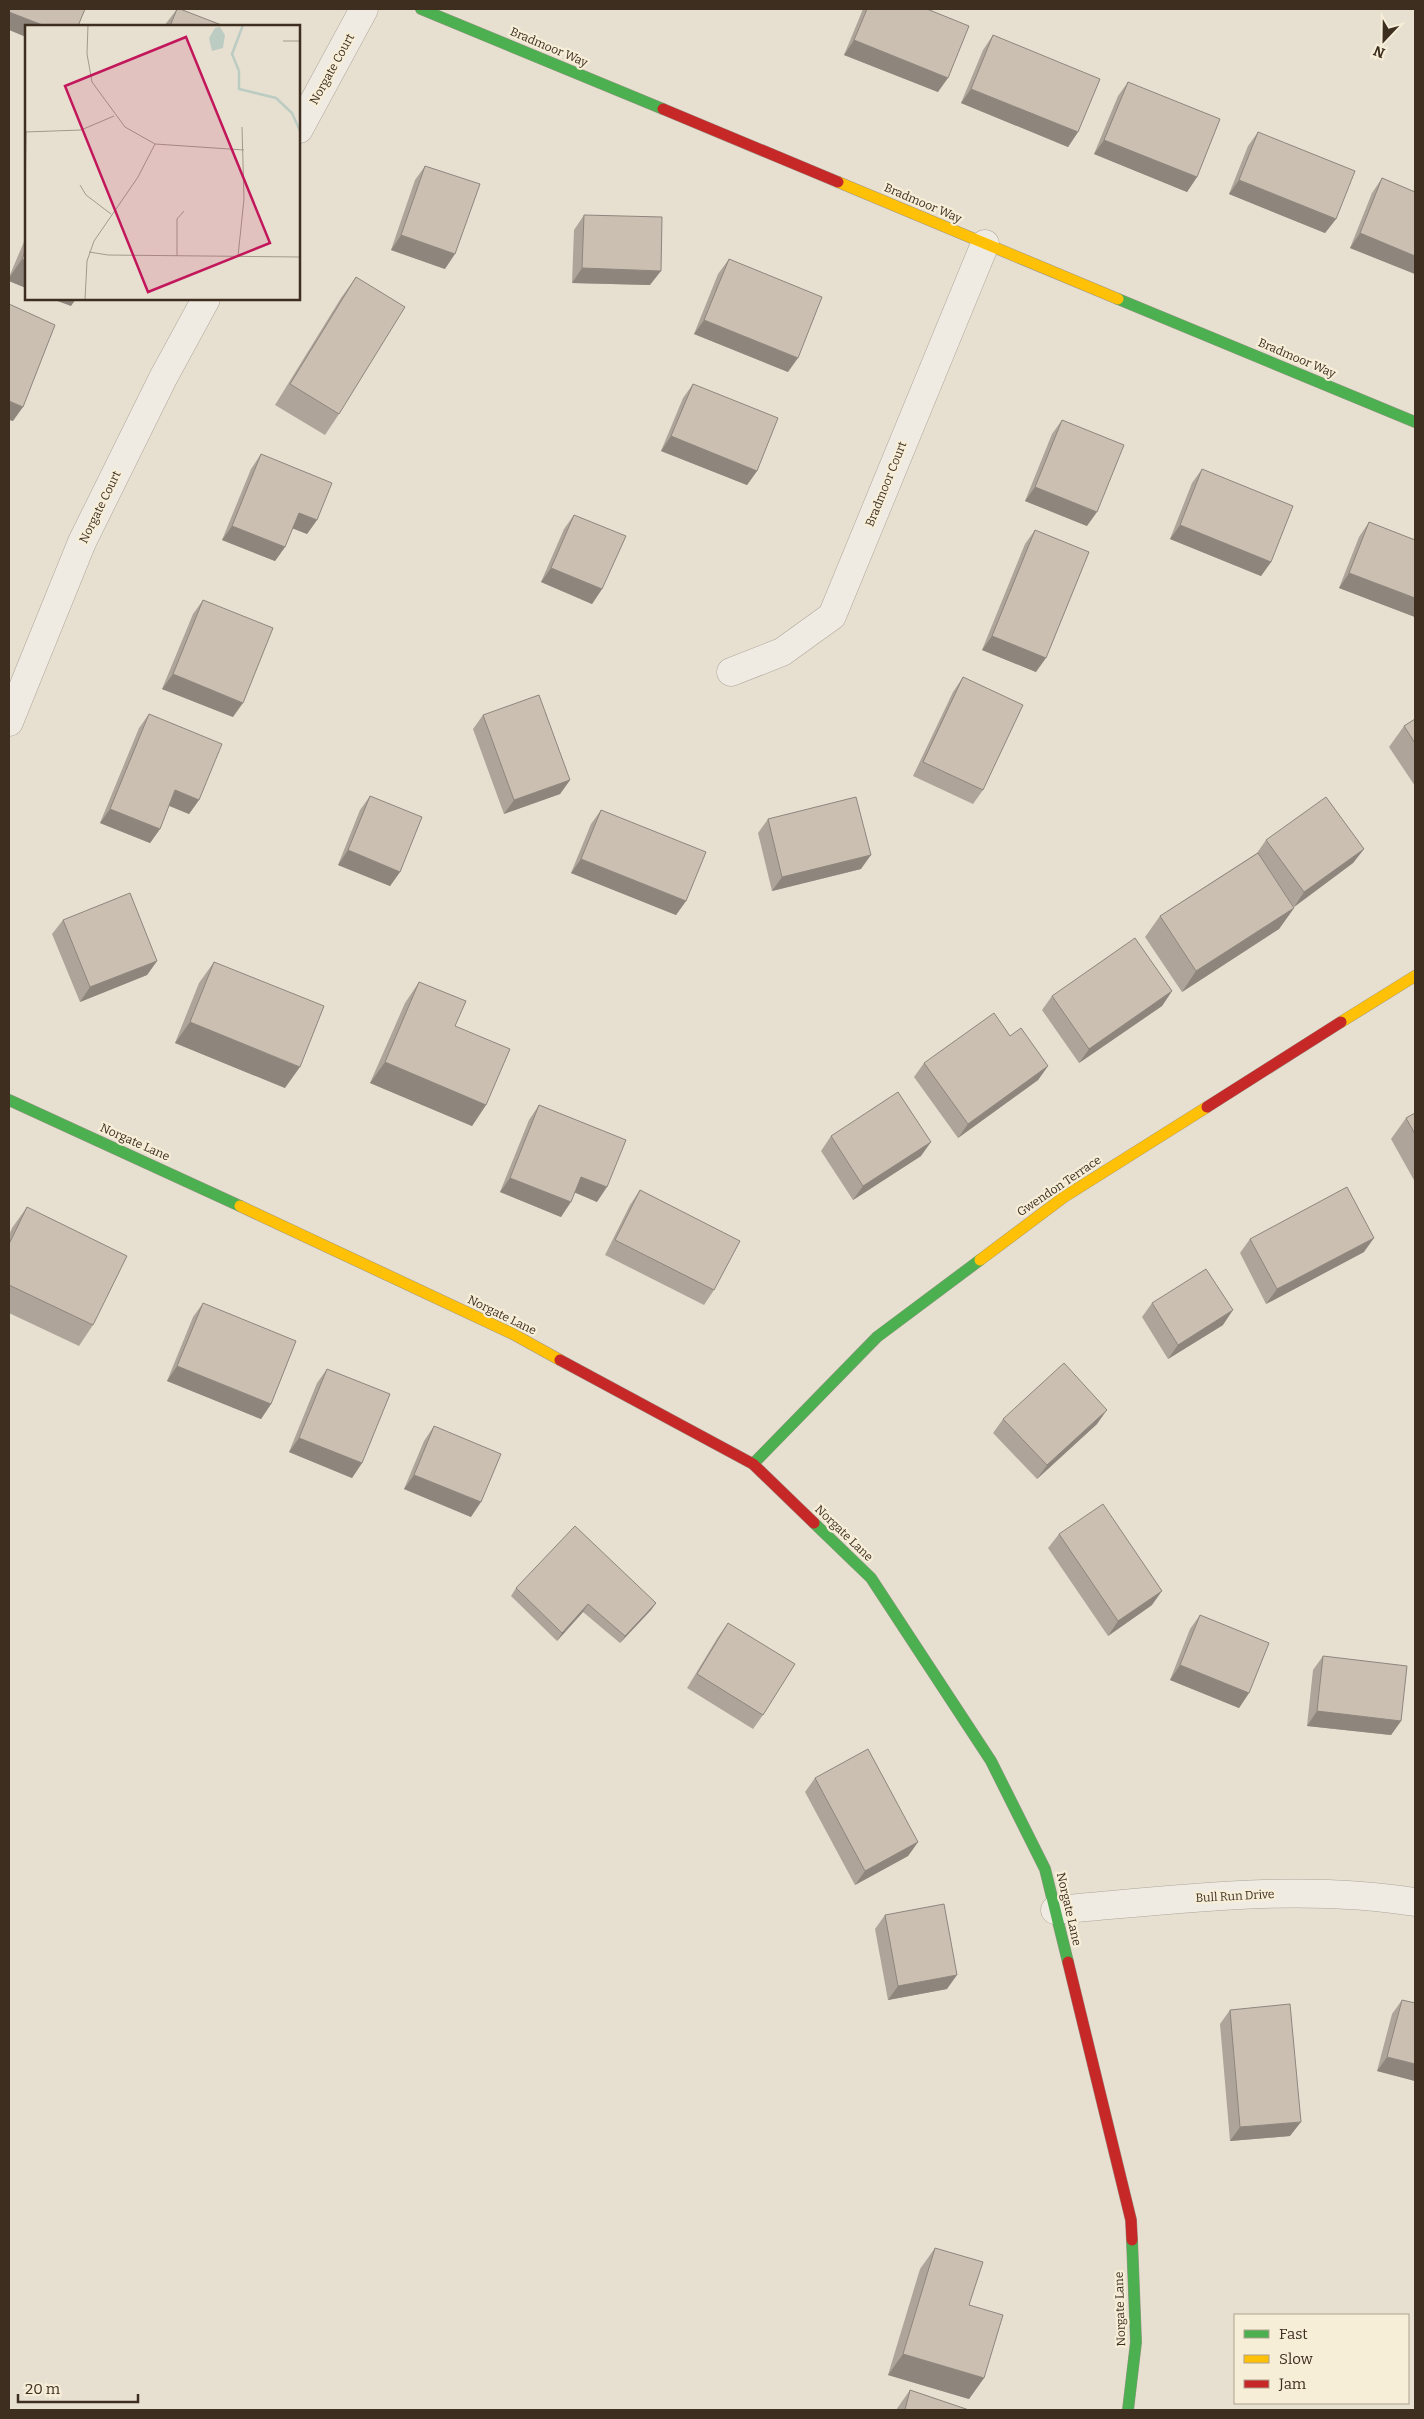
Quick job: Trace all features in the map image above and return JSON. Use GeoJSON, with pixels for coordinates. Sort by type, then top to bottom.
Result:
{"type":"FeatureCollection","features":[{"type":"Feature","properties":{"kind":"street","name":"Norgate Court"},"geometry":{"type":"LineString","coordinates":[[300,127],[364,9]]}},
{"type":"Feature","properties":{"kind":"street","name":"Bradmoor Way"},"geometry":{"type":"LineString","coordinates":[[421,9],[1415,422]]}},
{"type":"Feature","properties":{"kind":"street","name":"Bradmoor Court"},"geometry":{"type":"LineString","coordinates":[[731,672],[782,652],[832,616],[985,244]]}},
{"type":"Feature","properties":{"kind":"street","name":"Norgate Court"},"geometry":{"type":"LineString","coordinates":[[9,722],[82,542],[163,378],[205,300]]}},
{"type":"Feature","properties":{"kind":"street","name":"Gwendon Terrace"},"geometry":{"type":"LineString","coordinates":[[753,1464],[877,1337],[1064,1197],[1415,976]]}},
{"type":"Feature","properties":{"kind":"street","name":"Norgate Lane"},"geometry":{"type":"LineString","coordinates":[[9,1100],[513,1334],[753,1464],[871,1578],[991,1761],[1045,1869],[1131,2220],[1136,2342],[1128,2410]]}},
{"type":"Feature","properties":{"kind":"street","name":"Bull Run Drive"},"geometry":{"type":"LineString","coordinates":[[1054,1910],[1264,1893],[1378,1896],[1415,1902]]}},
{"type":"Feature","properties":{"kind":"building"},"geometry":{"type":"Polygon","coordinates":[[[9,9],[85,9],[78,25],[42,25],[9,12],[9,9]]]}},
{"type":"Feature","properties":{"kind":"building"},"geometry":{"type":"Polygon","coordinates":[[[177,9],[180,9],[221,25],[170,25],[177,9]]]}},
{"type":"Feature","properties":{"kind":"building"},"geometry":{"type":"Polygon","coordinates":[[[867,9],[927,9],[969,26],[948,78],[854,40],[867,9]]]}},
{"type":"Feature","properties":{"kind":"building"},"geometry":{"type":"Polygon","coordinates":[[[993,35],[1100,79],[1078,132],[971,89],[993,35]]]}},
{"type":"Feature","properties":{"kind":"building"},"geometry":{"type":"Polygon","coordinates":[[[1128,82],[1220,119],[1197,177],[1104,140],[1128,82]]]}},
{"type":"Feature","properties":{"kind":"building"},"geometry":{"type":"Polygon","coordinates":[[[1258,132],[1355,171],[1336,219],[1239,180],[1258,132]]]}},
{"type":"Feature","properties":{"kind":"building"},"geometry":{"type":"Polygon","coordinates":[[[425,166],[480,184],[455,254],[401,235],[425,166]]]}},
{"type":"Feature","properties":{"kind":"building"},"geometry":{"type":"Polygon","coordinates":[[[1382,178],[1415,192],[1415,256],[1360,233],[1382,178]]]}},
{"type":"Feature","properties":{"kind":"building"},"geometry":{"type":"Polygon","coordinates":[[[584,215],[662,217],[661,271],[582,268],[584,215]]]}},
{"type":"Feature","properties":{"kind":"building"},"geometry":{"type":"Polygon","coordinates":[[[729,259],[822,297],[798,358],[704,320],[729,259]]]}},
{"type":"Feature","properties":{"kind":"building"},"geometry":{"type":"Polygon","coordinates":[[[356,277],[405,307],[339,414],[290,384],[356,277]]]}},
{"type":"Feature","properties":{"kind":"building"},"geometry":{"type":"Polygon","coordinates":[[[9,304],[55,325],[23,407],[9,401],[9,304]]]}},
{"type":"Feature","properties":{"kind":"building"},"geometry":{"type":"Polygon","coordinates":[[[693,384],[778,418],[757,471],[671,436],[693,384]]]}},
{"type":"Feature","properties":{"kind":"building"},"geometry":{"type":"Polygon","coordinates":[[[1062,420],[1124,445],[1097,512],[1035,487],[1062,420]]]}},
{"type":"Feature","properties":{"kind":"building"},"geometry":{"type":"Polygon","coordinates":[[[261,454],[332,483],[317,520],[299,513],[285,547],[232,526],[261,454]]]}},
{"type":"Feature","properties":{"kind":"building"},"geometry":{"type":"Polygon","coordinates":[[[1202,469],[1293,506],[1271,562],[1180,525],[1202,469]]]}},
{"type":"Feature","properties":{"kind":"building"},"geometry":{"type":"Polygon","coordinates":[[[574,515],[626,536],[602,589],[551,568],[574,515]]]}},
{"type":"Feature","properties":{"kind":"building"},"geometry":{"type":"Polygon","coordinates":[[[1369,522],[1415,540],[1415,598],[1349,573],[1369,522]]]}},
{"type":"Feature","properties":{"kind":"building"},"geometry":{"type":"Polygon","coordinates":[[[1035,530],[1089,552],[1046,658],[992,636],[1035,530]]]}},
{"type":"Feature","properties":{"kind":"building"},"geometry":{"type":"Polygon","coordinates":[[[203,600],[273,628],[243,703],[173,674],[203,600]]]}},
{"type":"Feature","properties":{"kind":"building"},"geometry":{"type":"Polygon","coordinates":[[[963,677],[1023,705],[983,790],[923,762],[963,677]]]}},
{"type":"Feature","properties":{"kind":"building"},"geometry":{"type":"Polygon","coordinates":[[[539,695],[570,780],[514,800],[483,715],[539,695]]]}},
{"type":"Feature","properties":{"kind":"building"},"geometry":{"type":"Polygon","coordinates":[[[149,714],[222,744],[199,800],[175,790],[160,829],[110,809],[149,714]]]}},
{"type":"Feature","properties":{"kind":"building"},"geometry":{"type":"Polygon","coordinates":[[[1415,719],[1415,743],[1404,726],[1415,719]]]}},
{"type":"Feature","properties":{"kind":"building"},"geometry":{"type":"Polygon","coordinates":[[[370,796],[422,817],[400,872],[348,850],[370,796]]]}},
{"type":"Feature","properties":{"kind":"building"},"geometry":{"type":"Polygon","coordinates":[[[856,797],[871,855],[782,877],[768,819],[856,797]]]}},
{"type":"Feature","properties":{"kind":"building"},"geometry":{"type":"Polygon","coordinates":[[[1326,797],[1364,849],[1304,892],[1266,840],[1326,797]]]}},
{"type":"Feature","properties":{"kind":"building"},"geometry":{"type":"Polygon","coordinates":[[[601,810],[706,852],[686,901],[581,859],[601,810]]]}},
{"type":"Feature","properties":{"kind":"building"},"geometry":{"type":"Polygon","coordinates":[[[1258,853],[1294,908],[1196,971],[1160,916],[1258,853]]]}},
{"type":"Feature","properties":{"kind":"building"},"geometry":{"type":"Polygon","coordinates":[[[130,893],[157,961],[90,987],[63,920],[130,893]]]}},
{"type":"Feature","properties":{"kind":"building"},"geometry":{"type":"Polygon","coordinates":[[[1135,938],[1172,991],[1089,1049],[1052,996],[1135,938]]]}},
{"type":"Feature","properties":{"kind":"building"},"geometry":{"type":"Polygon","coordinates":[[[214,962],[324,1006],[300,1067],[190,1022],[214,962]]]}},
{"type":"Feature","properties":{"kind":"building"},"geometry":{"type":"Polygon","coordinates":[[[419,982],[466,1001],[455,1026],[510,1049],[486,1105],[385,1062],[419,982]]]}},
{"type":"Feature","properties":{"kind":"building"},"geometry":{"type":"Polygon","coordinates":[[[994,1013],[1010,1036],[1021,1028],[1048,1066],[968,1124],[924,1063],[994,1013]]]}},
{"type":"Feature","properties":{"kind":"building"},"geometry":{"type":"Polygon","coordinates":[[[898,1092],[931,1142],[863,1186],[831,1136],[898,1092]]]}},
{"type":"Feature","properties":{"kind":"building"},"geometry":{"type":"Polygon","coordinates":[[[539,1105],[626,1140],[607,1187],[581,1177],[571,1202],[510,1178],[539,1105]]]}},
{"type":"Feature","properties":{"kind":"building"},"geometry":{"type":"Polygon","coordinates":[[[1415,1113],[1415,1134],[1406,1118],[1415,1113]]]}},
{"type":"Feature","properties":{"kind":"building"},"geometry":{"type":"Polygon","coordinates":[[[1347,1187],[1374,1238],[1277,1289],[1250,1239],[1347,1187]]]}},
{"type":"Feature","properties":{"kind":"building"},"geometry":{"type":"Polygon","coordinates":[[[640,1190],[740,1241],[714,1290],[615,1240],[640,1190]]]}},
{"type":"Feature","properties":{"kind":"building"},"geometry":{"type":"Polygon","coordinates":[[[27,1207],[127,1256],[93,1325],[9,1285],[9,1244],[27,1207]]]}},
{"type":"Feature","properties":{"kind":"building"},"geometry":{"type":"Polygon","coordinates":[[[1206,1269],[1233,1310],[1178,1345],[1152,1303],[1206,1269]]]}},
{"type":"Feature","properties":{"kind":"building"},"geometry":{"type":"Polygon","coordinates":[[[203,1303],[296,1341],[271,1404],[177,1366],[203,1303]]]}},
{"type":"Feature","properties":{"kind":"building"},"geometry":{"type":"Polygon","coordinates":[[[1064,1363],[1107,1410],[1047,1465],[1003,1419],[1064,1363]]]}},
{"type":"Feature","properties":{"kind":"building"},"geometry":{"type":"Polygon","coordinates":[[[327,1369],[390,1394],[362,1463],[299,1438],[327,1369]]]}},
{"type":"Feature","properties":{"kind":"building"},"geometry":{"type":"Polygon","coordinates":[[[434,1426],[501,1454],[481,1502],[414,1475],[434,1426]]]}},
{"type":"Feature","properties":{"kind":"building"},"geometry":{"type":"Polygon","coordinates":[[[1103,1504],[1162,1591],[1118,1621],[1059,1534],[1103,1504]]]}},
{"type":"Feature","properties":{"kind":"building"},"geometry":{"type":"Polygon","coordinates":[[[575,1526],[656,1603],[625,1636],[588,1604],[562,1633],[516,1588],[575,1526]]]}},
{"type":"Feature","properties":{"kind":"building"},"geometry":{"type":"Polygon","coordinates":[[[1200,1615],[1269,1643],[1249,1693],[1180,1665],[1200,1615]]]}},
{"type":"Feature","properties":{"kind":"building"},"geometry":{"type":"Polygon","coordinates":[[[728,1623],[795,1664],[763,1715],[697,1674],[728,1623]]]}},
{"type":"Feature","properties":{"kind":"building"},"geometry":{"type":"Polygon","coordinates":[[[1323,1656],[1407,1666],[1401,1721],[1317,1711],[1323,1656]]]}},
{"type":"Feature","properties":{"kind":"building"},"geometry":{"type":"Polygon","coordinates":[[[868,1749],[918,1842],[865,1871],[815,1778],[868,1749]]]}},
{"type":"Feature","properties":{"kind":"building"},"geometry":{"type":"Polygon","coordinates":[[[944,1904],[957,1975],[898,1986],[885,1915],[944,1904]]]}},
{"type":"Feature","properties":{"kind":"building"},"geometry":{"type":"Polygon","coordinates":[[[1402,2000],[1415,2003],[1415,2064],[1387,2057],[1402,2000]]]}},
{"type":"Feature","properties":{"kind":"building"},"geometry":{"type":"Polygon","coordinates":[[[1290,2004],[1301,2122],[1240,2127],[1230,2010],[1290,2004]]]}},
{"type":"Feature","properties":{"kind":"building"},"geometry":{"type":"Polygon","coordinates":[[[935,2248],[983,2262],[969,2305],[1003,2315],[984,2378],[903,2354],[935,2248]]]}},
{"type":"Feature","properties":{"kind":"building"},"geometry":{"type":"Polygon","coordinates":[[[910,2390],[969,2410],[905,2410],[910,2390]]]}},
{"type":"Feature","properties":{"kind":"traffic: fast"},"geometry":{"type":"LineString","coordinates":[[421,9],[663,109]]}},
{"type":"Feature","properties":{"kind":"traffic: fast"},"geometry":{"type":"LineString","coordinates":[[1118,299],[1415,422]]}},
{"type":"Feature","properties":{"kind":"traffic: fast"},"geometry":{"type":"LineString","coordinates":[[9,1100],[240,1206]]}},
{"type":"Feature","properties":{"kind":"traffic: fast"},"geometry":{"type":"LineString","coordinates":[[753,1464],[877,1337],[980,1260]]}},
{"type":"Feature","properties":{"kind":"traffic: fast"},"geometry":{"type":"LineString","coordinates":[[814,1523],[871,1578],[991,1761],[1045,1869],[1068,1962]]}},
{"type":"Feature","properties":{"kind":"traffic: fast"},"geometry":{"type":"LineString","coordinates":[[1128,2410],[1136,2342],[1132,2240]]}},
{"type":"Feature","properties":{"kind":"traffic: slow"},"geometry":{"type":"LineString","coordinates":[[838,182],[1118,299]]}},
{"type":"Feature","properties":{"kind":"traffic: slow"},"geometry":{"type":"LineString","coordinates":[[1341,1022],[1415,976]]}},
{"type":"Feature","properties":{"kind":"traffic: slow"},"geometry":{"type":"LineString","coordinates":[[980,1260],[1064,1197],[1207,1107]]}},
{"type":"Feature","properties":{"kind":"traffic: slow"},"geometry":{"type":"LineString","coordinates":[[240,1206],[513,1334],[560,1360]]}},
{"type":"Feature","properties":{"kind":"traffic: jam"},"geometry":{"type":"LineString","coordinates":[[663,109],[838,182]]}},
{"type":"Feature","properties":{"kind":"traffic: jam"},"geometry":{"type":"LineString","coordinates":[[1207,1107],[1341,1022]]}},
{"type":"Feature","properties":{"kind":"traffic: jam"},"geometry":{"type":"LineString","coordinates":[[560,1360],[753,1464],[814,1523]]}},
{"type":"Feature","properties":{"kind":"traffic: jam"},"geometry":{"type":"LineString","coordinates":[[1068,1962],[1131,2220],[1132,2240]]}}]}
